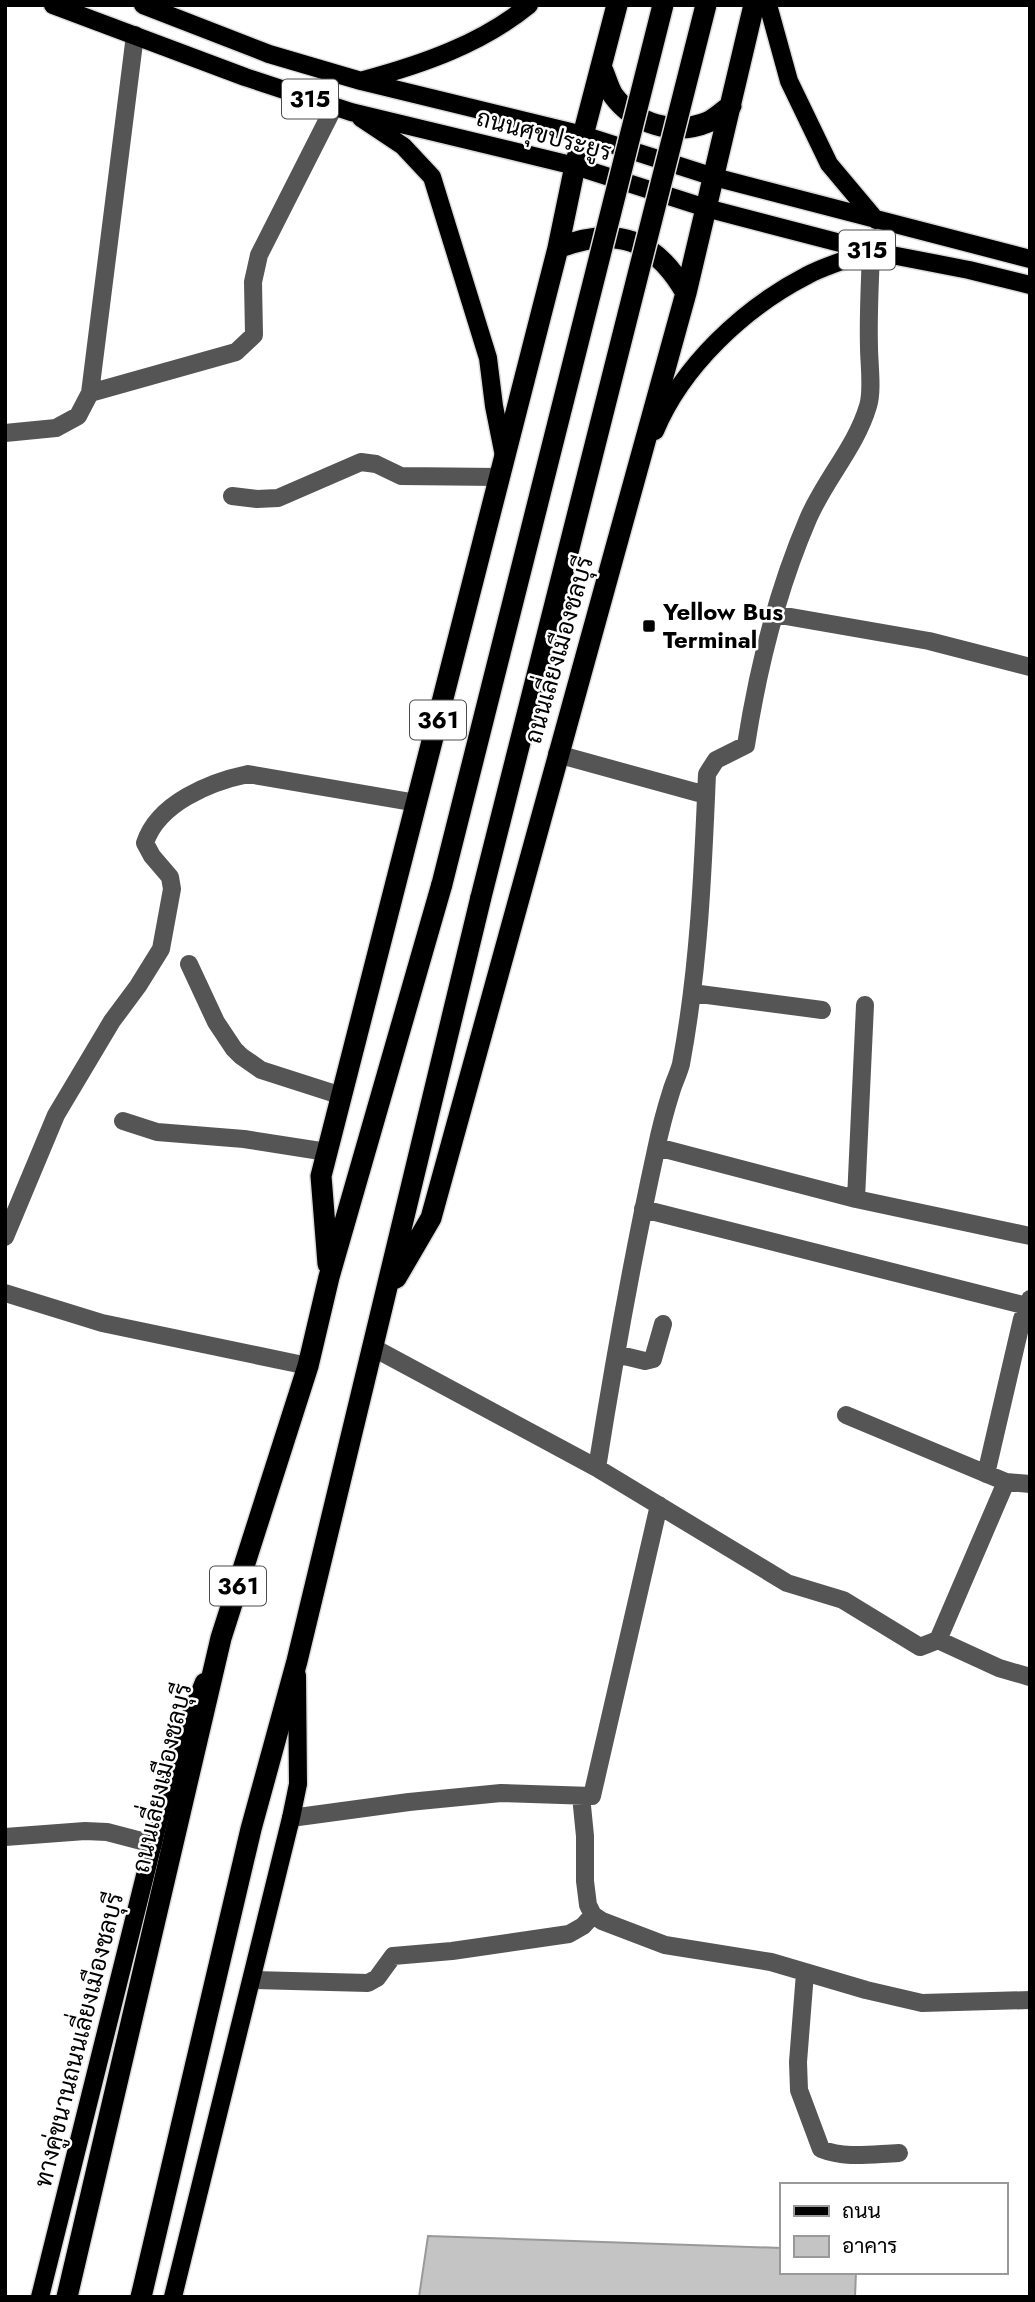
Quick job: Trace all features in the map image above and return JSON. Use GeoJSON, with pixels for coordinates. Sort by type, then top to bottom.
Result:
{"type":"FeatureCollection","features":[{"type":"Feature","properties":{"kind":"highway","name":"ถนนเลี่ยงเมืองชลบุรี"},"geometry":{"type":"LineString","coordinates":[[330,1277],[321,1176],[558,248],[575,166],[617,5]]}},
{"type":"Feature","properties":{"kind":"highway","name":"ถนนเลี่ยงเมืองชลบุรี"},"geometry":{"type":"LineString","coordinates":[[67,2297],[221,1638],[308,1366],[330,1277],[442,884],[663,5]]}},
{"type":"Feature","properties":{"kind":"highway","name":"ถนนเลี่ยงเมืองชลบุรี"},"geometry":{"type":"LineString","coordinates":[[141,2297],[251,1829],[297,1661],[481,897],[706,5]]}},
{"type":"Feature","properties":{"kind":"highway","name":"ถนนเลี่ยงเมืองชลบุรี"},"geometry":{"type":"LineString","coordinates":[[384,1298],[431,1218],[686,293],[754,5]]}},
{"type":"Feature","properties":{"kind":"highway"},"geometry":{"type":"LineString","coordinates":[[602,69],[613,94],[632,114],[656,125],[682,128],[708,121],[731,106]]}},
{"type":"Feature","properties":{"kind":"highway"},"geometry":{"type":"LineString","coordinates":[[558,248],[582,238],[607,236],[632,241],[655,253],[673,271],[686,293]]}},
{"type":"Feature","properties":{"kind":"main road","name":"ถนนศุขประยูร"},"geometry":{"type":"LineString","coordinates":[[53,5],[343,109],[575,166],[706,208],[871,251],[1030,285]]}},
{"type":"Feature","properties":{"kind":"main road"},"geometry":{"type":"LineString","coordinates":[[361,81],[416,66],[469,44],[529,5]]}},
{"type":"Feature","properties":{"kind":"main road"},"geometry":{"type":"LineString","coordinates":[[768,5],[789,81],[829,164],[876,220]]}},
{"type":"Feature","properties":{"kind":"main road","name":"ถนนศุขประยูร"},"geometry":{"type":"LineString","coordinates":[[155,7],[269,54],[361,81],[583,135],[714,177],[1030,259]]}},
{"type":"Feature","properties":{"kind":"main road"},"geometry":{"type":"LineString","coordinates":[[343,109],[403,146],[432,177],[488,358],[504,456]]}},
{"type":"Feature","properties":{"kind":"main road"},"geometry":{"type":"LineString","coordinates":[[635,480],[661,416],[700,359],[719,340],[749,312],[807,275],[871,251]]}},
{"type":"Feature","properties":{"kind":"main road","name":"ทางคู่ขนานถนนเลี่ยงเมืองชลบุรี"},"geometry":{"type":"LineString","coordinates":[[40,2297],[176,1751],[221,1638]]}},
{"type":"Feature","properties":{"kind":"main road"},"geometry":{"type":"LineString","coordinates":[[173,2297],[298,1784],[297,1661]]}},
{"type":"Feature","properties":{"kind":"street"},"geometry":{"type":"LineString","coordinates":[[5,433],[56,428],[78,416],[90,393],[135,36]]}},
{"type":"Feature","properties":{"kind":"street"},"geometry":{"type":"LineString","coordinates":[[90,393],[236,352],[254,335],[253,282],[259,255],[343,109]]}},
{"type":"Feature","properties":{"kind":"street"},"geometry":{"type":"LineString","coordinates":[[597,1468],[643,1209],[672,1089],[680,1067],[692,993],[700,913],[707,774],[716,760],[746,745],[753,697],[774,614],[808,518],[828,480],[853,443],[870,403],[868,321],[871,251]]}},
{"type":"Feature","properties":{"kind":"street"},"geometry":{"type":"LineString","coordinates":[[232,496],[278,498],[361,462],[376,464],[401,475],[499,477]]}},
{"type":"Feature","properties":{"kind":"street"},"geometry":{"type":"LineString","coordinates":[[774,614],[929,640],[1030,667]]}},
{"type":"Feature","properties":{"kind":"street"},"geometry":{"type":"LineString","coordinates":[[557,754],[706,794]]}},
{"type":"Feature","properties":{"kind":"street"},"geometry":{"type":"LineString","coordinates":[[5,1237],[56,1115],[112,1021],[161,949],[172,889],[170,877],[145,843],[149,830],[159,817],[187,797],[224,779],[248,774],[417,803]]}},
{"type":"Feature","properties":{"kind":"street"},"geometry":{"type":"LineString","coordinates":[[188,964],[216,1022],[234,1049],[242,1056],[261,1070],[342,1096]]}},
{"type":"Feature","properties":{"kind":"street"},"geometry":{"type":"LineString","coordinates":[[692,993],[822,1010]]}},
{"type":"Feature","properties":{"kind":"street"},"geometry":{"type":"LineString","coordinates":[[856,1199],[865,1004]]}},
{"type":"Feature","properties":{"kind":"street"},"geometry":{"type":"LineString","coordinates":[[123,1121],[157,1132],[244,1139],[327,1152]]}},
{"type":"Feature","properties":{"kind":"street"},"geometry":{"type":"LineString","coordinates":[[657,1147],[856,1199],[1030,1237]]}},
{"type":"Feature","properties":{"kind":"street"},"geometry":{"type":"LineString","coordinates":[[643,1209],[1028,1303],[986,1474]]}},
{"type":"Feature","properties":{"kind":"street"},"geometry":{"type":"LineString","coordinates":[[5,1293],[102,1323],[308,1366]]}},
{"type":"Feature","properties":{"kind":"street"},"geometry":{"type":"LineString","coordinates":[[616,1354],[645,1362],[653,1359],[663,1324]]}},
{"type":"Feature","properties":{"kind":"street"},"geometry":{"type":"LineString","coordinates":[[372,1347],[597,1468],[787,1583],[843,1600],[920,1647],[938,1640],[1006,1482]]}},
{"type":"Feature","properties":{"kind":"street"},"geometry":{"type":"LineString","coordinates":[[846,1415],[1006,1482],[1030,1484]]}},
{"type":"Feature","properties":{"kind":"street"},"geometry":{"type":"LineString","coordinates":[[291,1818],[501,1793],[592,1796],[659,1505]]}},
{"type":"Feature","properties":{"kind":"street"},"geometry":{"type":"LineString","coordinates":[[938,1640],[999,1668],[1030,1677]]}},
{"type":"Feature","properties":{"kind":"street"},"geometry":{"type":"LineString","coordinates":[[581,1796],[585,1836],[584,1881],[588,1905],[593,1915],[602,1921],[664,1945],[771,1962],[922,2003],[1030,2000]]}},
{"type":"Feature","properties":{"kind":"street"},"geometry":{"type":"LineString","coordinates":[[5,1837],[107,1832],[153,1844]]}},
{"type":"Feature","properties":{"kind":"street"},"geometry":{"type":"LineString","coordinates":[[252,1980],[368,1983],[377,1978],[393,1956],[452,1951],[569,1934],[583,1926],[593,1915]]}},
{"type":"Feature","properties":{"kind":"street"},"geometry":{"type":"LineString","coordinates":[[805,1973],[798,2062],[799,2090],[821,2149],[834,2154],[853,2155],[898,2152]]}},
{"type":"Feature","properties":{"kind":"building"},"geometry":{"type":"Polygon","coordinates":[[[428,2236],[780,2248],[780,2274],[856,2274],[855,2297],[419,2297],[428,2236]]]}},
{"type":"Feature","properties":{"kind":"place","name":"Yellow Bus Terminal"},"geometry":{"type":"Point","coordinates":[649,626]}}]}
